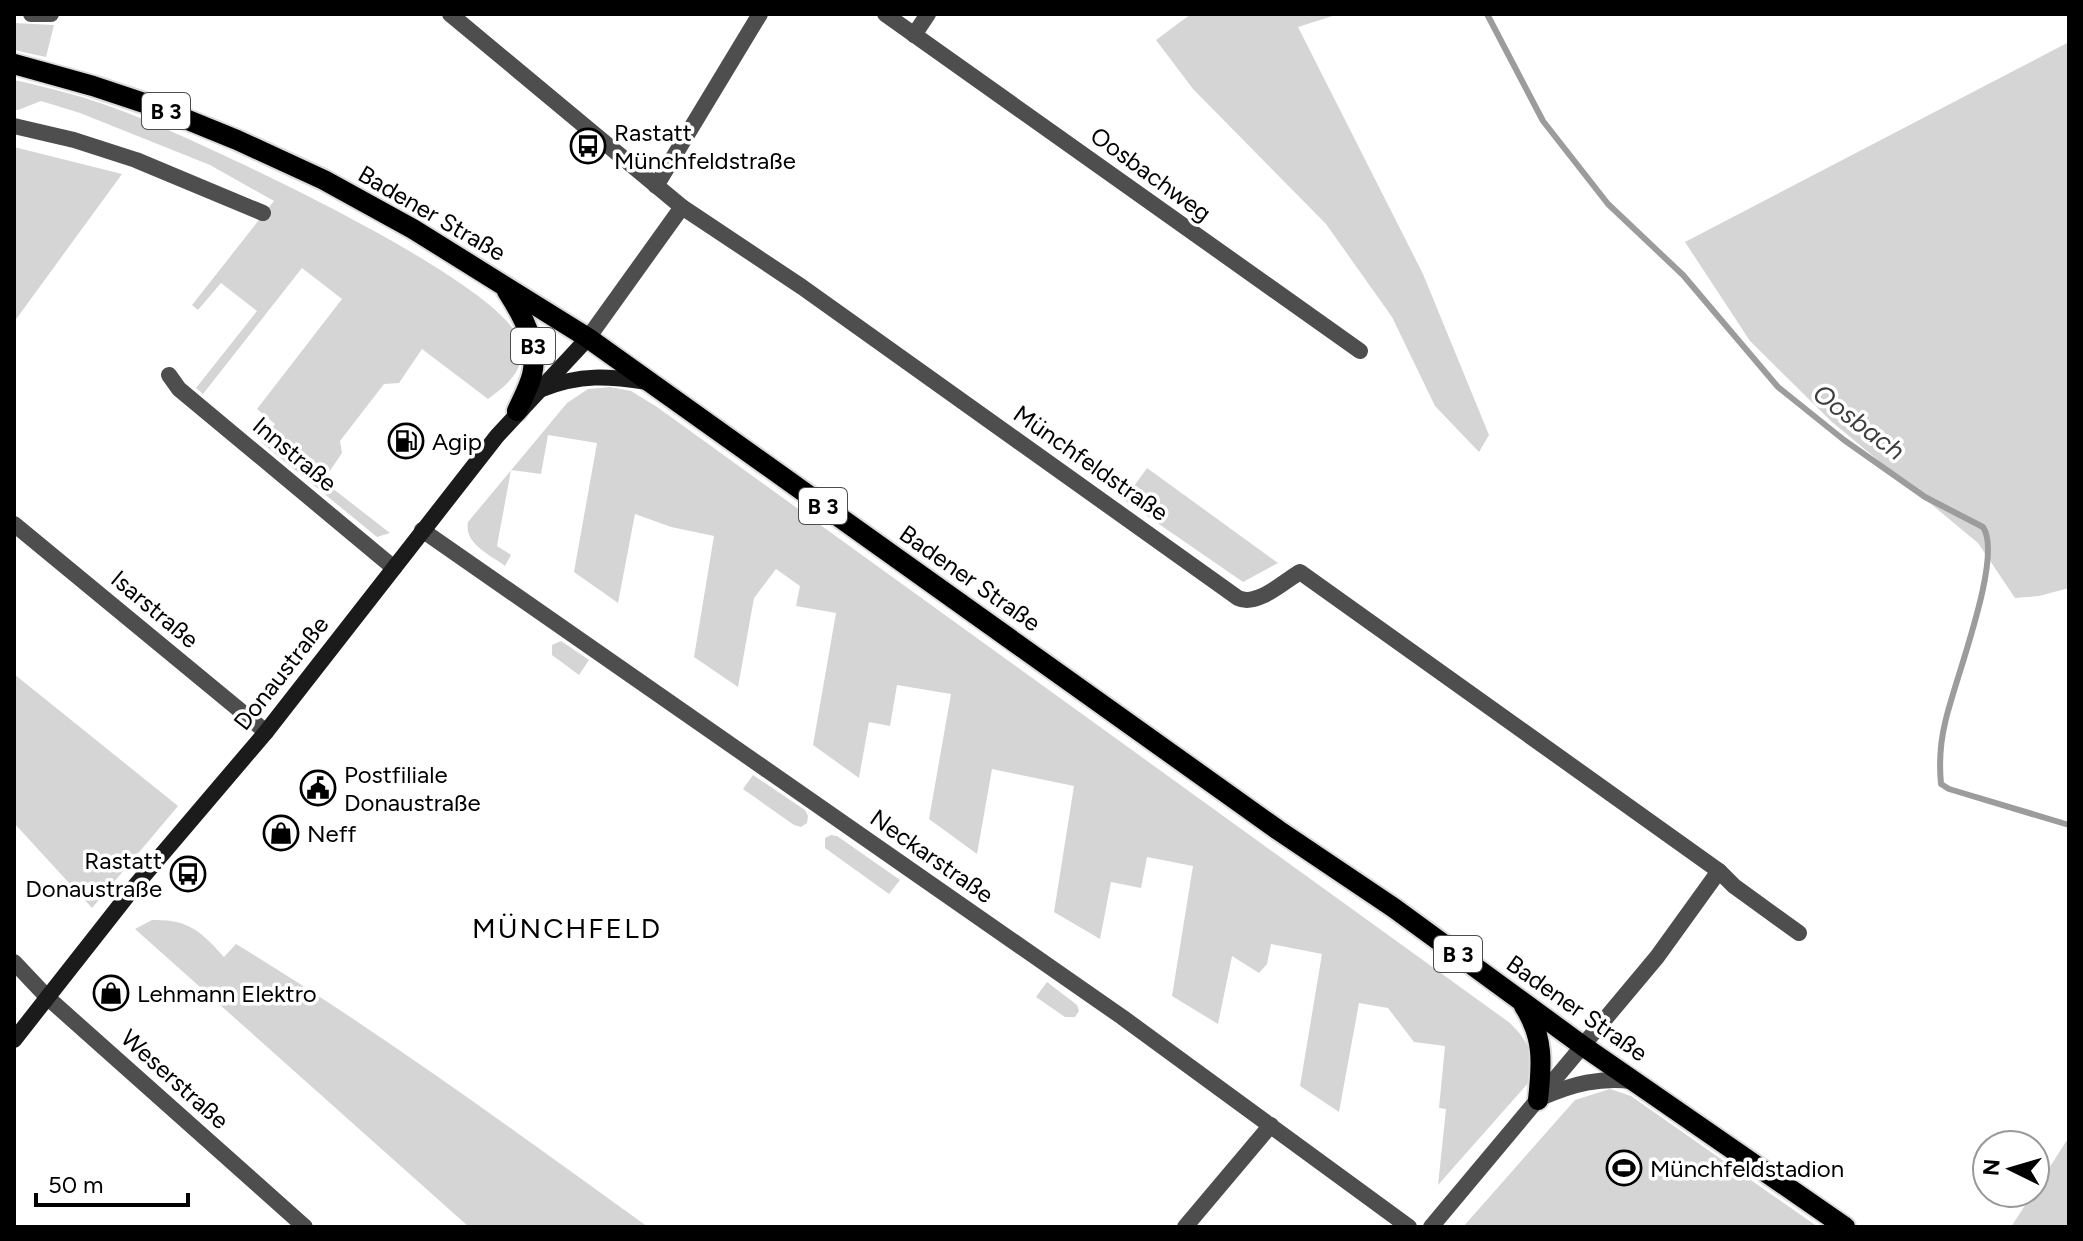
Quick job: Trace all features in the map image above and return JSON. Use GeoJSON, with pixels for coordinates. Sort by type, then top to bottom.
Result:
{"type":"FeatureCollection","features":[{"type":"Feature","properties":{"kind":"main road","name":"Badener Straße"},"geometry":{"type":"LineString","coordinates":[[14,64],[156,107],[324,180],[413,229],[588,338],[1583,1046],[1845,1227]]}},
{"type":"Feature","properties":{"kind":"main road","name":"B3"},"geometry":{"type":"LineString","coordinates":[[503,285],[522,315],[533,343],[533,374],[517,411]]}},
{"type":"Feature","properties":{"kind":"main road"},"geometry":{"type":"LineString","coordinates":[[1519,999],[1535,1022],[1540,1045],[1538,1100]]}},
{"type":"Feature","properties":{"kind":"street"},"geometry":{"type":"LineString","coordinates":[[31,14],[51,14]]}},
{"type":"Feature","properties":{"kind":"street","name":"Münchfeldstraße"},"geometry":{"type":"LineString","coordinates":[[450,14],[682,207],[802,287],[1238,598],[1254,600],[1300,572],[1719,871],[1734,886],[1799,933]]}},
{"type":"Feature","properties":{"kind":"street"},"geometry":{"type":"LineString","coordinates":[[656,186],[760,14]]}},
{"type":"Feature","properties":{"kind":"street","name":"Oosbachweg"},"geometry":{"type":"LineString","coordinates":[[885,14],[1360,351]]}},
{"type":"Feature","properties":{"kind":"street"},"geometry":{"type":"LineString","coordinates":[[914,35],[928,14]]}},
{"type":"Feature","properties":{"kind":"street"},"geometry":{"type":"LineString","coordinates":[[14,126],[74,140],[136,160],[263,213]]}},
{"type":"Feature","properties":{"kind":"street"},"geometry":{"type":"LineString","coordinates":[[588,338],[682,207]]}},
{"type":"Feature","properties":{"kind":"street","name":"Donaustraße"},"geometry":{"type":"LineString","coordinates":[[14,1040],[135,886],[266,732],[517,411],[588,338]]}},
{"type":"Feature","properties":{"kind":"street","name":"Innstraße"},"geometry":{"type":"LineString","coordinates":[[169,375],[179,389],[394,568]]}},
{"type":"Feature","properties":{"kind":"street"},"geometry":{"type":"LineString","coordinates":[[536,391],[567,380],[592,376],[650,382]]}},
{"type":"Feature","properties":{"kind":"street","name":"Isarstraße"},"geometry":{"type":"LineString","coordinates":[[14,524],[266,732]]}},
{"type":"Feature","properties":{"kind":"street","name":"Neckarstraße"},"geometry":{"type":"LineString","coordinates":[[422,530],[1122,1017],[1409,1227]]}},
{"type":"Feature","properties":{"kind":"street"},"geometry":{"type":"LineString","coordinates":[[1431,1227],[1657,957],[1719,871]]}},
{"type":"Feature","properties":{"kind":"street","name":"Weserstraße"},"geometry":{"type":"LineString","coordinates":[[14,962],[48,998],[305,1227]]}},
{"type":"Feature","properties":{"kind":"street"},"geometry":{"type":"LineString","coordinates":[[1538,1100],[1591,1080],[1636,1081]]}},
{"type":"Feature","properties":{"kind":"street"},"geometry":{"type":"LineString","coordinates":[[1185,1227],[1271,1125]]}},
{"type":"Feature","properties":{"kind":"shaded area"},"geometry":{"type":"Polygon","coordinates":[[[1191,14],[1339,14],[1298,27],[1423,274],[1489,435],[1479,452],[1435,406],[1392,317],[1326,224],[1193,89],[1156,40],[1191,14]]]}},
{"type":"Feature","properties":{"kind":"shaded area"},"geometry":{"type":"Polygon","coordinates":[[[14,23],[54,25],[46,57],[14,50],[14,23]]]}},
{"type":"Feature","properties":{"kind":"shaded area"},"geometry":{"type":"Polygon","coordinates":[[[2069,42],[2069,588],[2039,596],[2015,598],[1978,543],[1832,422],[1750,341],[1685,242],[2069,42]]]}},
{"type":"Feature","properties":{"kind":"shaded area"},"geometry":{"type":"Polygon","coordinates":[[[14,80],[125,112],[275,179],[404,248],[459,282],[499,314],[519,340],[521,359],[514,375],[488,399],[422,349],[399,383],[384,384],[340,441],[342,453],[323,481],[390,533],[377,537],[261,442],[275,424],[257,409],[342,299],[302,268],[203,394],[196,388],[257,311],[221,283],[198,310],[192,305],[274,201],[210,165],[80,113],[41,101],[14,110],[14,80]]]}},
{"type":"Feature","properties":{"kind":"shaded area"},"geometry":{"type":"Polygon","coordinates":[[[14,147],[122,174],[14,322],[14,147]]]}},
{"type":"Feature","properties":{"kind":"shaded area"},"geometry":{"type":"Polygon","coordinates":[[[610,387],[631,391],[1510,1023],[1529,1049],[1532,1064],[1530,1081],[1438,1185],[1446,1109],[1439,1108],[1445,1046],[1414,1042],[1388,1008],[1359,1003],[1339,1112],[1300,1086],[1322,954],[1271,944],[1267,964],[1259,973],[1232,956],[1218,1024],[1172,996],[1193,866],[1147,857],[1141,888],[1111,882],[1100,939],[1054,912],[1074,786],[992,769],[977,854],[929,819],[951,694],[897,685],[890,726],[869,722],[859,778],[813,745],[836,613],[796,606],[800,586],[776,569],[754,598],[738,687],[694,657],[714,536],[671,527],[635,514],[618,603],[574,572],[597,443],[548,435],[541,474],[511,470],[567,403],[588,389],[610,387]]]}},
{"type":"Feature","properties":{"kind":"shaded area"},"geometry":{"type":"Polygon","coordinates":[[[1147,468],[1278,563],[1243,582],[1124,500],[1147,468]]]}},
{"type":"Feature","properties":{"kind":"shaded area"},"geometry":{"type":"Polygon","coordinates":[[[511,470],[497,546],[511,555],[505,566],[474,542],[468,522],[511,470]]]}},
{"type":"Feature","properties":{"kind":"shaded area"},"geometry":{"type":"Polygon","coordinates":[[[561,641],[589,660],[579,675],[552,655],[552,645],[561,641]]]}},
{"type":"Feature","properties":{"kind":"shaded area"},"geometry":{"type":"Polygon","coordinates":[[[14,674],[178,806],[92,908],[14,823],[14,674]]]}},
{"type":"Feature","properties":{"kind":"shaded area"},"geometry":{"type":"Polygon","coordinates":[[[753,775],[805,810],[807,823],[801,827],[794,825],[743,789],[753,775]]]}},
{"type":"Feature","properties":{"kind":"shaded area"},"geometry":{"type":"Polygon","coordinates":[[[837,836],[900,880],[889,894],[825,848],[825,838],[837,836]]]}},
{"type":"Feature","properties":{"kind":"shaded area"},"geometry":{"type":"Polygon","coordinates":[[[152,920],[175,922],[193,928],[224,957],[236,944],[394,1046],[648,1227],[469,1227],[135,929],[152,920]]]}},
{"type":"Feature","properties":{"kind":"shaded area"},"geometry":{"type":"Polygon","coordinates":[[[1047,982],[1077,1005],[1079,1011],[1075,1017],[1065,1017],[1036,997],[1047,982]]]}},
{"type":"Feature","properties":{"kind":"shaded area","name":"Münchfeldstadion"},"geometry":{"type":"Polygon","coordinates":[[[1610,1089],[1631,1096],[1818,1227],[1463,1227],[1575,1100],[1610,1089]]]}},
{"type":"Feature","properties":{"kind":"shaded area"},"geometry":{"type":"Polygon","coordinates":[[[2069,1137],[2069,1227],[2011,1227],[2023,1209],[2051,1209],[2051,1165],[2069,1137]]]}},
{"type":"Feature","properties":{"kind":"waterway","name":"Oosbach"},"geometry":{"type":"LineString","coordinates":[[1487,14],[1543,121],[1608,204],[1683,275],[1778,387],[1844,440],[1925,497],[1983,527],[1988,542],[1987,565],[1975,622],[1943,731],[1941,784],[2069,825]]}},
{"type":"Feature","properties":{"kind":"place","name":"Rastatt Münchfeldstraße"},"geometry":{"type":"Point","coordinates":[588,146]}},
{"type":"Feature","properties":{"kind":"place","name":"Agip"},"geometry":{"type":"Point","coordinates":[406,441]}},
{"type":"Feature","properties":{"kind":"place","name":"Postfiliale Donaustraße"},"geometry":{"type":"Point","coordinates":[318,788]}},
{"type":"Feature","properties":{"kind":"place","name":"Neff"},"geometry":{"type":"Point","coordinates":[281,833]}},
{"type":"Feature","properties":{"kind":"place","name":"Rastatt Donaustraße"},"geometry":{"type":"Point","coordinates":[188,874]}},
{"type":"Feature","properties":{"kind":"place","name":"Lehmann Elektro"},"geometry":{"type":"Point","coordinates":[111,993]}},
{"type":"Feature","properties":{"kind":"place","name":"Münchfeldstadion"},"geometry":{"type":"Point","coordinates":[1624,1168]}},
{"type":"Feature","properties":{"kind":"district","name":"MÜNCHFELD"},"geometry":{"type":"Point","coordinates":[567,928]}}]}
